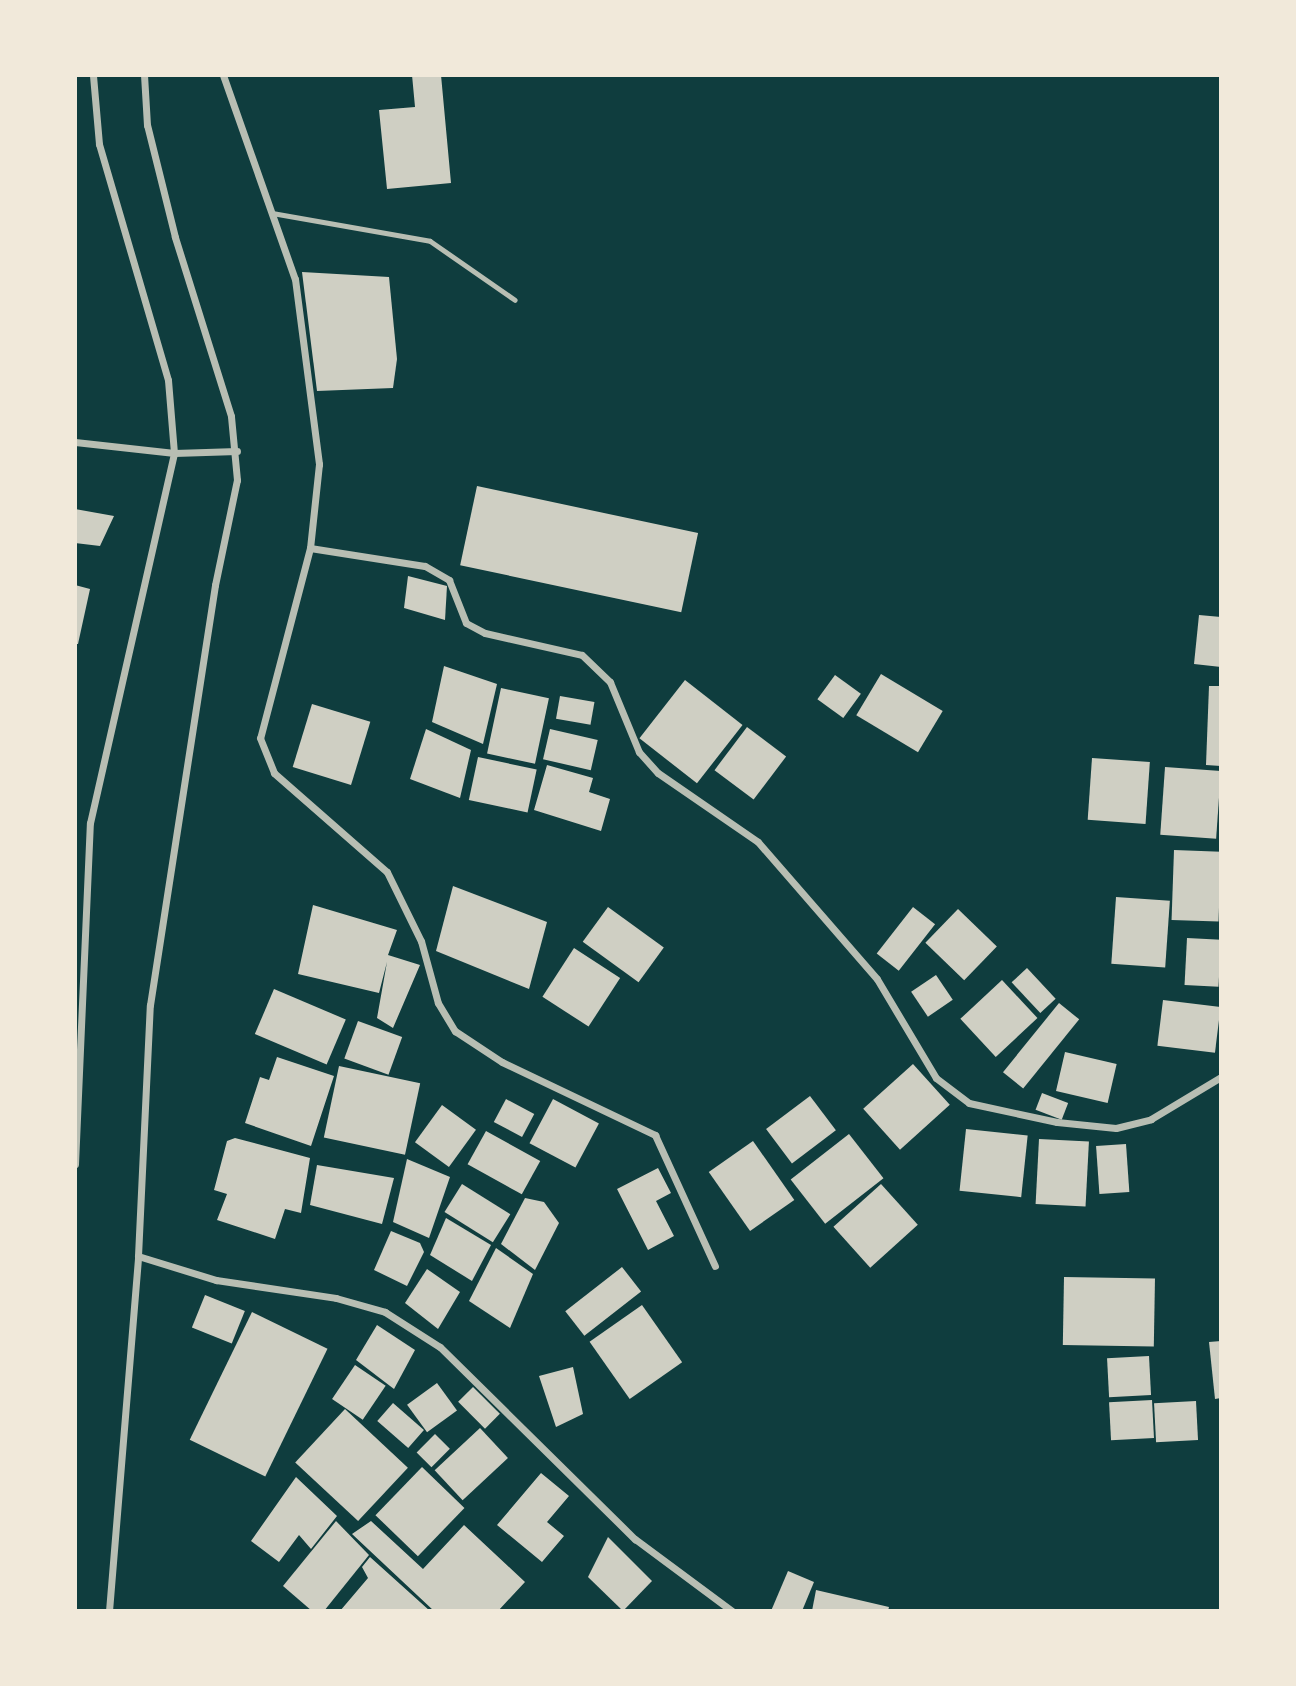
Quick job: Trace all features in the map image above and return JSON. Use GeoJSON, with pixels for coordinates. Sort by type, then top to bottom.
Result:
{"type":"FeatureCollection","features":[{"type":"Feature","properties":{"kind":"street"},"geometry":{"type":"LineString","coordinates":[[75,1164],[90,823],[174,453],[168,380],[99,144],[93,75]]}},
{"type":"Feature","properties":{"kind":"street"},"geometry":{"type":"LineString","coordinates":[[109,1611],[138,1256],[150,1005],[215,585],[237,480],[237,451],[231,416],[172,225],[147,125],[144,75]]}},
{"type":"Feature","properties":{"kind":"street"},"geometry":{"type":"LineString","coordinates":[[223,75],[296,279],[319,464],[310,548],[260,738],[274,773],[387,872],[421,941],[438,1003],[456,1031],[502,1062],[655,1135],[715,1266]]}},
{"type":"Feature","properties":{"kind":"street"},"geometry":{"type":"LineString","coordinates":[[75,442],[174,453],[237,451]]}},
{"type":"Feature","properties":{"kind":"street"},"geometry":{"type":"LineString","coordinates":[[310,548],[425,566],[449,580],[466,623],[485,633],[582,655],[610,682],[639,752],[658,774],[758,842],[877,979],[936,1078],[969,1103],[1057,1122],[1116,1128],[1151,1119],[1221,1077]]}},
{"type":"Feature","properties":{"kind":"street"},"geometry":{"type":"LineString","coordinates":[[138,1256],[216,1280],[336,1298],[386,1312],[440,1347],[635,1539],[732,1611]]}},
{"type":"Feature","properties":{"kind":"lane"},"geometry":{"type":"LineString","coordinates":[[272,212],[430,241],[515,300]]}},
{"type":"Feature","properties":{"kind":"building"},"geometry":{"type":"Polygon","coordinates":[[[412,75],[441,75],[451,183],[387,189],[379,110],[415,107],[412,75]]]}},
{"type":"Feature","properties":{"kind":"building"},"geometry":{"type":"Polygon","coordinates":[[[302,272],[389,277],[397,359],[393,388],[317,391],[302,272]]]}},
{"type":"Feature","properties":{"kind":"building"},"geometry":{"type":"Polygon","coordinates":[[[477,486],[698,533],[681,612],[460,565],[477,486]]]}},
{"type":"Feature","properties":{"kind":"building"},"geometry":{"type":"Polygon","coordinates":[[[75,509],[114,516],[100,546],[75,543],[75,509]]]}},
{"type":"Feature","properties":{"kind":"building"},"geometry":{"type":"Polygon","coordinates":[[[408,576],[447,586],[445,620],[404,608],[408,576]]]}},
{"type":"Feature","properties":{"kind":"building"},"geometry":{"type":"Polygon","coordinates":[[[75,585],[90,589],[78,644],[75,644],[75,585]]]}},
{"type":"Feature","properties":{"kind":"building"},"geometry":{"type":"Polygon","coordinates":[[[1199,615],[1221,617],[1221,667],[1194,664],[1199,615]]]}},
{"type":"Feature","properties":{"kind":"building"},"geometry":{"type":"Polygon","coordinates":[[[444,666],[497,684],[483,744],[432,722],[444,666]]]}},
{"type":"Feature","properties":{"kind":"building"},"geometry":{"type":"Polygon","coordinates":[[[881,674],[943,711],[918,752],[856,715],[881,674]]]}},
{"type":"Feature","properties":{"kind":"building"},"geometry":{"type":"Polygon","coordinates":[[[835,675],[861,694],[843,718],[817,699],[835,675]]]}},
{"type":"Feature","properties":{"kind":"building"},"geometry":{"type":"Polygon","coordinates":[[[685,680],[743,725],[697,783],[639,738],[685,680]]]}},
{"type":"Feature","properties":{"kind":"building"},"geometry":{"type":"Polygon","coordinates":[[[1209,686],[1221,686],[1221,766],[1206,765],[1209,686]]]}},
{"type":"Feature","properties":{"kind":"building"},"geometry":{"type":"Polygon","coordinates":[[[501,688],[549,698],[535,764],[487,754],[501,688]]]}},
{"type":"Feature","properties":{"kind":"building"},"geometry":{"type":"Polygon","coordinates":[[[560,696],[594,702],[590,725],[556,719],[560,696]]]}},
{"type":"Feature","properties":{"kind":"building"},"geometry":{"type":"Polygon","coordinates":[[[312,704],[370,722],[351,785],[293,767],[312,704]]]}},
{"type":"Feature","properties":{"kind":"building"},"geometry":{"type":"Polygon","coordinates":[[[747,727],[786,756],[754,800],[715,770],[747,727]]]}},
{"type":"Feature","properties":{"kind":"building"},"geometry":{"type":"Polygon","coordinates":[[[426,729],[471,750],[460,798],[410,779],[426,729]]]}},
{"type":"Feature","properties":{"kind":"building"},"geometry":{"type":"Polygon","coordinates":[[[550,729],[598,740],[591,770],[543,759],[550,729]]]}},
{"type":"Feature","properties":{"kind":"building"},"geometry":{"type":"Polygon","coordinates":[[[478,757],[537,769],[528,813],[469,800],[478,757]]]}},
{"type":"Feature","properties":{"kind":"building"},"geometry":{"type":"Polygon","coordinates":[[[1092,758],[1150,762],[1146,824],[1088,820],[1092,758]]]}},
{"type":"Feature","properties":{"kind":"building"},"geometry":{"type":"Polygon","coordinates":[[[547,765],[593,778],[589,792],[610,799],[601,831],[534,810],[547,765]]]}},
{"type":"Feature","properties":{"kind":"building"},"geometry":{"type":"Polygon","coordinates":[[[1165,767],[1221,771],[1216,839],[1160,835],[1165,767]]]}},
{"type":"Feature","properties":{"kind":"building"},"geometry":{"type":"Polygon","coordinates":[[[1174,850],[1221,852],[1219,922],[1172,920],[1174,850]]]}},
{"type":"Feature","properties":{"kind":"building"},"geometry":{"type":"Polygon","coordinates":[[[453,886],[547,922],[529,989],[436,951],[453,886]]]}},
{"type":"Feature","properties":{"kind":"building"},"geometry":{"type":"Polygon","coordinates":[[[1116,897],[1170,901],[1165,968],[1111,964],[1116,897]]]}},
{"type":"Feature","properties":{"kind":"building"},"geometry":{"type":"Polygon","coordinates":[[[313,905],[397,930],[388,955],[420,965],[393,1028],[377,1018],[387,962],[379,993],[298,974],[313,905]]]}},
{"type":"Feature","properties":{"kind":"building"},"geometry":{"type":"Polygon","coordinates":[[[608,907],[664,948],[639,982],[583,942],[608,907]]]}},
{"type":"Feature","properties":{"kind":"building"},"geometry":{"type":"Polygon","coordinates":[[[913,907],[935,924],[899,971],[877,953],[913,907]]]}},
{"type":"Feature","properties":{"kind":"building"},"geometry":{"type":"Polygon","coordinates":[[[958,909],[997,947],[964,980],[925,943],[958,909]]]}},
{"type":"Feature","properties":{"kind":"building"},"geometry":{"type":"Polygon","coordinates":[[[1187,938],[1221,940],[1218,987],[1185,985],[1187,938]]]}},
{"type":"Feature","properties":{"kind":"building"},"geometry":{"type":"Polygon","coordinates":[[[574,948],[620,978],[589,1027],[542,997],[574,948]]]}},
{"type":"Feature","properties":{"kind":"building"},"geometry":{"type":"Polygon","coordinates":[[[1027,968],[1056,999],[1040,1013],[1012,982],[1027,968]]]}},
{"type":"Feature","properties":{"kind":"building"},"geometry":{"type":"Polygon","coordinates":[[[936,975],[953,1000],[928,1017],[911,992],[936,975]]]}},
{"type":"Feature","properties":{"kind":"building"},"geometry":{"type":"Polygon","coordinates":[[[1002,980],[1037,1018],[996,1057],[960,1019],[1002,980]]]}},
{"type":"Feature","properties":{"kind":"building"},"geometry":{"type":"Polygon","coordinates":[[[274,989],[346,1019],[327,1065],[255,1034],[274,989]]]}},
{"type":"Feature","properties":{"kind":"building"},"geometry":{"type":"Polygon","coordinates":[[[1163,1000],[1221,1007],[1215,1053],[1157,1046],[1163,1000]]]}},
{"type":"Feature","properties":{"kind":"building"},"geometry":{"type":"Polygon","coordinates":[[[1059,1003],[1079,1019],[1023,1089],[1003,1072],[1059,1003]]]}},
{"type":"Feature","properties":{"kind":"building"},"geometry":{"type":"Polygon","coordinates":[[[358,1021],[402,1037],[388,1075],[344,1059],[358,1021]]]}},
{"type":"Feature","properties":{"kind":"building"},"geometry":{"type":"Polygon","coordinates":[[[1065,1052],[1117,1064],[1108,1103],[1056,1091],[1065,1052]]]}},
{"type":"Feature","properties":{"kind":"building"},"geometry":{"type":"Polygon","coordinates":[[[277,1057],[334,1076],[311,1146],[245,1123],[260,1077],[269,1080],[277,1057]]]}},
{"type":"Feature","properties":{"kind":"building"},"geometry":{"type":"Polygon","coordinates":[[[913,1064],[950,1105],[900,1150],[863,1109],[913,1064]]]}},
{"type":"Feature","properties":{"kind":"building"},"geometry":{"type":"Polygon","coordinates":[[[339,1066],[420,1083],[405,1155],[324,1137],[339,1066]]]}},
{"type":"Feature","properties":{"kind":"building"},"geometry":{"type":"Polygon","coordinates":[[[1042,1093],[1068,1103],[1062,1120],[1036,1110],[1042,1093]]]}},
{"type":"Feature","properties":{"kind":"building"},"geometry":{"type":"Polygon","coordinates":[[[810,1096],[836,1130],[792,1163],[766,1129],[810,1096]]]}},
{"type":"Feature","properties":{"kind":"building"},"geometry":{"type":"Polygon","coordinates":[[[506,1099],[534,1114],[522,1137],[494,1122],[506,1099]]]}},
{"type":"Feature","properties":{"kind":"building"},"geometry":{"type":"Polygon","coordinates":[[[553,1099],[599,1123],[575,1168],[530,1143],[553,1099]]]}},
{"type":"Feature","properties":{"kind":"building"},"geometry":{"type":"Polygon","coordinates":[[[442,1105],[476,1130],[449,1167],[415,1142],[442,1105]]]}},
{"type":"Feature","properties":{"kind":"building"},"geometry":{"type":"Polygon","coordinates":[[[966,1129],[1028,1135],[1021,1197],[960,1191],[966,1129]]]}},
{"type":"Feature","properties":{"kind":"building"},"geometry":{"type":"Polygon","coordinates":[[[486,1131],[540,1161],[522,1194],[468,1164],[486,1131]]]}},
{"type":"Feature","properties":{"kind":"building"},"geometry":{"type":"Polygon","coordinates":[[[849,1134],[883,1178],[825,1224],[791,1180],[849,1134]]]}},
{"type":"Feature","properties":{"kind":"building"},"geometry":{"type":"Polygon","coordinates":[[[235,1138],[310,1158],[301,1213],[285,1209],[275,1239],[217,1220],[227,1194],[214,1190],[227,1141],[235,1138]]]}},
{"type":"Feature","properties":{"kind":"building"},"geometry":{"type":"Polygon","coordinates":[[[1039,1139],[1089,1142],[1086,1207],[1036,1204],[1039,1139]]]}},
{"type":"Feature","properties":{"kind":"building"},"geometry":{"type":"Polygon","coordinates":[[[753,1141],[794,1200],[750,1231],[709,1172],[753,1141]]]}},
{"type":"Feature","properties":{"kind":"building"},"geometry":{"type":"Polygon","coordinates":[[[1126,1144],[1129,1192],[1099,1194],[1096,1146],[1126,1144]]]}},
{"type":"Feature","properties":{"kind":"building"},"geometry":{"type":"Polygon","coordinates":[[[407,1159],[450,1177],[429,1238],[393,1222],[407,1159]]]}},
{"type":"Feature","properties":{"kind":"building"},"geometry":{"type":"Polygon","coordinates":[[[317,1165],[394,1178],[382,1224],[310,1205],[317,1165]]]}},
{"type":"Feature","properties":{"kind":"building"},"geometry":{"type":"Polygon","coordinates":[[[658,1168],[671,1193],[656,1201],[674,1236],[648,1250],[617,1189],[658,1168]]]}},
{"type":"Feature","properties":{"kind":"building"},"geometry":{"type":"Polygon","coordinates":[[[462,1184],[510,1214],[493,1242],[445,1212],[462,1184]]]}},
{"type":"Feature","properties":{"kind":"building"},"geometry":{"type":"Polygon","coordinates":[[[881,1184],[918,1225],[870,1268],[833,1227],[881,1184]]]}},
{"type":"Feature","properties":{"kind":"building"},"geometry":{"type":"Polygon","coordinates":[[[525,1198],[544,1202],[559,1223],[535,1270],[501,1244],[525,1198]]]}},
{"type":"Feature","properties":{"kind":"building"},"geometry":{"type":"Polygon","coordinates":[[[446,1218],[491,1245],[472,1281],[430,1255],[446,1218]]]}},
{"type":"Feature","properties":{"kind":"building"},"geometry":{"type":"Polygon","coordinates":[[[391,1231],[420,1243],[424,1252],[407,1286],[374,1270],[391,1231]]]}},
{"type":"Feature","properties":{"kind":"building"},"geometry":{"type":"Polygon","coordinates":[[[496,1248],[533,1274],[510,1328],[469,1301],[496,1248]]]}},
{"type":"Feature","properties":{"kind":"building"},"geometry":{"type":"Polygon","coordinates":[[[622,1267],[641,1291],[584,1336],[565,1311],[622,1267]]]}},
{"type":"Feature","properties":{"kind":"building"},"geometry":{"type":"Polygon","coordinates":[[[427,1269],[460,1292],[438,1329],[405,1303],[427,1269]]]}},
{"type":"Feature","properties":{"kind":"building"},"geometry":{"type":"Polygon","coordinates":[[[1064,1277],[1155,1279],[1154,1347],[1063,1345],[1064,1277]]]}},
{"type":"Feature","properties":{"kind":"building"},"geometry":{"type":"Polygon","coordinates":[[[205,1295],[245,1311],[232,1344],[192,1327],[205,1295]]]}},
{"type":"Feature","properties":{"kind":"building"},"geometry":{"type":"Polygon","coordinates":[[[642,1305],[682,1362],[630,1399],[590,1342],[642,1305]]]}},
{"type":"Feature","properties":{"kind":"building"},"geometry":{"type":"Polygon","coordinates":[[[252,1312],[327,1349],[265,1476],[190,1440],[252,1312]]]}},
{"type":"Feature","properties":{"kind":"building"},"geometry":{"type":"Polygon","coordinates":[[[377,1325],[415,1350],[394,1389],[356,1360],[377,1325]]]}},
{"type":"Feature","properties":{"kind":"building"},"geometry":{"type":"Polygon","coordinates":[[[1221,1341],[1221,1398],[1215,1399],[1209,1342],[1221,1341]]]}},
{"type":"Feature","properties":{"kind":"building"},"geometry":{"type":"Polygon","coordinates":[[[1149,1356],[1151,1395],[1109,1397],[1107,1358],[1149,1356]]]}},
{"type":"Feature","properties":{"kind":"building"},"geometry":{"type":"Polygon","coordinates":[[[355,1365],[386,1386],[363,1420],[332,1399],[355,1365]]]}},
{"type":"Feature","properties":{"kind":"building"},"geometry":{"type":"Polygon","coordinates":[[[573,1367],[583,1414],[556,1427],[539,1376],[573,1367]]]}},
{"type":"Feature","properties":{"kind":"building"},"geometry":{"type":"Polygon","coordinates":[[[437,1383],[457,1411],[427,1432],[407,1405],[437,1383]]]}},
{"type":"Feature","properties":{"kind":"building"},"geometry":{"type":"Polygon","coordinates":[[[473,1387],[500,1414],[485,1429],[458,1402],[473,1387]]]}},
{"type":"Feature","properties":{"kind":"building"},"geometry":{"type":"Polygon","coordinates":[[[1152,1400],[1154,1438],[1111,1440],[1109,1402],[1152,1400]]]}},
{"type":"Feature","properties":{"kind":"building"},"geometry":{"type":"Polygon","coordinates":[[[1196,1401],[1198,1440],[1156,1442],[1154,1403],[1196,1401]]]}},
{"type":"Feature","properties":{"kind":"building"},"geometry":{"type":"Polygon","coordinates":[[[393,1403],[424,1430],[408,1448],[377,1421],[393,1403]]]}},
{"type":"Feature","properties":{"kind":"building"},"geometry":{"type":"Polygon","coordinates":[[[345,1409],[408,1468],[358,1521],[295,1462],[345,1409]]]}},
{"type":"Feature","properties":{"kind":"building"},"geometry":{"type":"Polygon","coordinates":[[[480,1428],[508,1458],[463,1500],[435,1470],[480,1428]]]}},
{"type":"Feature","properties":{"kind":"building"},"geometry":{"type":"Polygon","coordinates":[[[435,1434],[450,1449],[431,1467],[417,1452],[435,1434]]]}},
{"type":"Feature","properties":{"kind":"building"},"geometry":{"type":"Polygon","coordinates":[[[422,1467],[464,1508],[418,1556],[375,1515],[422,1467]]]}},
{"type":"Feature","properties":{"kind":"building"},"geometry":{"type":"Polygon","coordinates":[[[541,1473],[569,1496],[547,1522],[564,1536],[542,1562],[497,1525],[541,1473]]]}},
{"type":"Feature","properties":{"kind":"building"},"geometry":{"type":"Polygon","coordinates":[[[296,1477],[337,1516],[311,1549],[299,1535],[279,1562],[251,1541],[296,1477]]]}},
{"type":"Feature","properties":{"kind":"building"},"geometry":{"type":"Polygon","coordinates":[[[336,1521],[369,1555],[324,1611],[312,1611],[283,1586],[336,1521]]]}},
{"type":"Feature","properties":{"kind":"building"},"geometry":{"type":"Polygon","coordinates":[[[371,1521],[423,1569],[464,1525],[525,1582],[498,1611],[434,1611],[352,1534],[371,1521]]]}},
{"type":"Feature","properties":{"kind":"building"},"geometry":{"type":"Polygon","coordinates":[[[608,1537],[652,1581],[623,1611],[588,1577],[608,1537]]]}},
{"type":"Feature","properties":{"kind":"building"},"geometry":{"type":"Polygon","coordinates":[[[370,1557],[430,1611],[340,1611],[368,1578],[362,1567],[370,1557]]]}},
{"type":"Feature","properties":{"kind":"building"},"geometry":{"type":"Polygon","coordinates":[[[788,1571],[814,1582],[802,1611],[771,1611],[788,1571]]]}},
{"type":"Feature","properties":{"kind":"building"},"geometry":{"type":"Polygon","coordinates":[[[816,1590],[889,1607],[888,1611],[812,1611],[816,1590]]]}}]}
